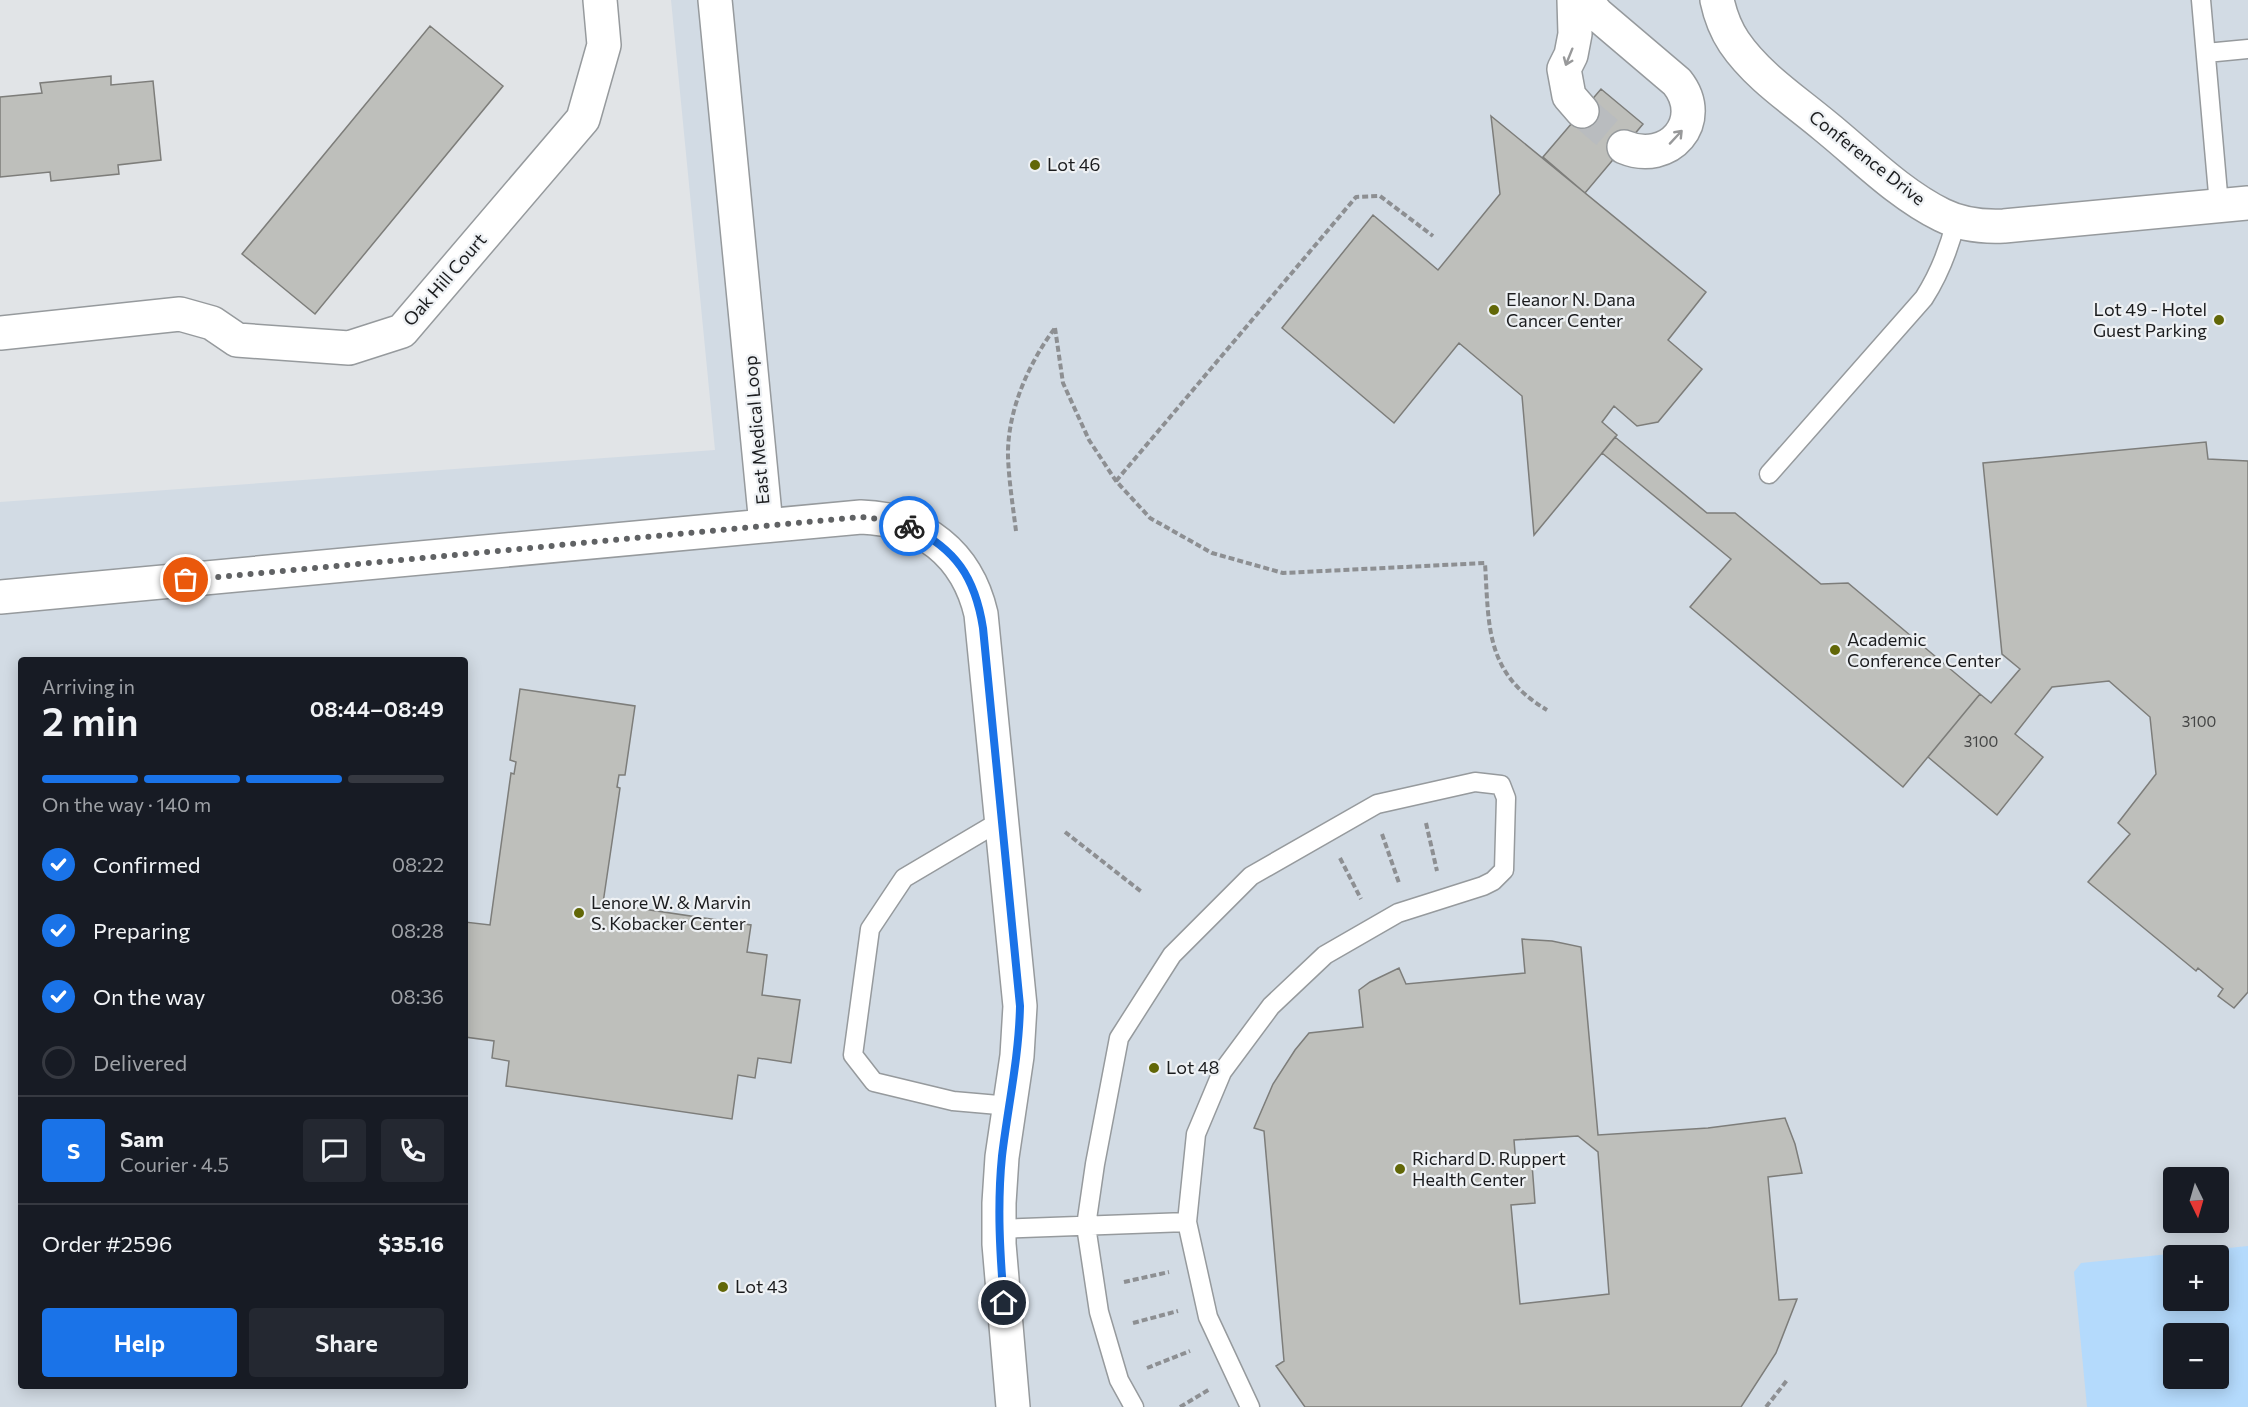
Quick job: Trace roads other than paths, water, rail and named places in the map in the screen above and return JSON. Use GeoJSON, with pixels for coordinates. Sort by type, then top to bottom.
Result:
{"type":"FeatureCollection","features":[{"type":"Feature","properties":{"kind":"street","name":"Oak Hill Court"},"geometry":{"type":"LineString","coordinates":[[0,333],[180,314],[212,323],[237,339],[349,348],[402,331],[583,119],[604,45],[600,0]]}},
{"type":"Feature","properties":{"kind":"street","name":"East Medical Loop"},"geometry":{"type":"LineString","coordinates":[[0,597],[396,562],[766,525],[715,0]]}},
{"type":"Feature","properties":{"kind":"street"},"geometry":{"type":"LineString","coordinates":[[1574,0],[1575,34],[1571,55],[1564,69],[1569,96],[1582,111]]}},
{"type":"Feature","properties":{"kind":"street"},"geometry":{"type":"LineString","coordinates":[[1585,0],[1597,14],[1677,82],[1684,91],[1688,104],[1686,124],[1680,136],[1662,150],[1649,153],[1636,152],[1624,147]]}},
{"type":"Feature","properties":{"kind":"street","name":"Conference Drive"},"geometry":{"type":"LineString","coordinates":[[1717,0],[1724,23],[1733,41],[1760,72],[1907,193],[1940,214],[1956,221],[1988,227],[2234,204]]}},
{"type":"Feature","properties":{"kind":"street"},"geometry":{"type":"LineString","coordinates":[[766,525],[861,517],[897,521],[921,532],[943,546],[954,557],[973,588],[981,614],[1020,1006],[1019,1038],[1002,1157],[999,1229],[1013,1407]]}},
{"type":"Feature","properties":{"kind":"lane"},"geometry":{"type":"LineString","coordinates":[[2201,0],[2206,53],[2234,204]]}},
{"type":"Feature","properties":{"kind":"lane"},"geometry":{"type":"LineString","coordinates":[[2206,53],[2248,49]]}},
{"type":"Feature","properties":{"kind":"lane"},"geometry":{"type":"LineString","coordinates":[[1769,474],[1924,298],[1943,265],[1956,221]]}},
{"type":"Feature","properties":{"kind":"lane"},"geometry":{"type":"LineString","coordinates":[[1134,1407],[1119,1380],[1099,1312],[1086,1226],[1095,1164],[1119,1038],[1172,956],[1251,876],[1372,807],[1475,782],[1501,785],[1506,798],[1504,870],[1493,881],[1483,886],[1398,913],[1325,955],[1271,1006],[1222,1072],[1196,1134],[1187,1222],[1208,1317],[1250,1407]]}},
{"type":"Feature","properties":{"kind":"lane"},"geometry":{"type":"LineString","coordinates":[[1002,820],[904,878],[870,929],[853,1055],[874,1082],[953,1101],[1010,1106]]}},
{"type":"Feature","properties":{"kind":"lane"},"geometry":{"type":"LineString","coordinates":[[999,1229],[1187,1222]]}},
{"type":"Feature","properties":{"kind":"tunnel"},"geometry":{"type":"LineString","coordinates":[[1582,111],[1624,147]]}},
{"type":"Feature","properties":{"kind":"place","name":"Lot 46"},"geometry":{"type":"Point","coordinates":[1035,165]}},
{"type":"Feature","properties":{"kind":"place","name":"Eleanor N. Dana Cancer Center"},"geometry":{"type":"Point","coordinates":[1494,310]}},
{"type":"Feature","properties":{"kind":"place","name":"Lot 49 - Hotel Guest Parking"},"geometry":{"type":"Point","coordinates":[2219,320]}},
{"type":"Feature","properties":{"kind":"place","name":"Academic Conference Center"},"geometry":{"type":"Point","coordinates":[1835,650]}},
{"type":"Feature","properties":{"kind":"place","name":"Lenore W. & Marvin S. Kobacker Center"},"geometry":{"type":"Point","coordinates":[579,913]}},
{"type":"Feature","properties":{"kind":"place","name":"Lot 48"},"geometry":{"type":"Point","coordinates":[1154,1068]}},
{"type":"Feature","properties":{"kind":"place","name":"Richard D. Ruppert Health Center"},"geometry":{"type":"Point","coordinates":[1400,1169]}},
{"type":"Feature","properties":{"kind":"place","name":"Lot 43"},"geometry":{"type":"Point","coordinates":[723,1287]}}]}
